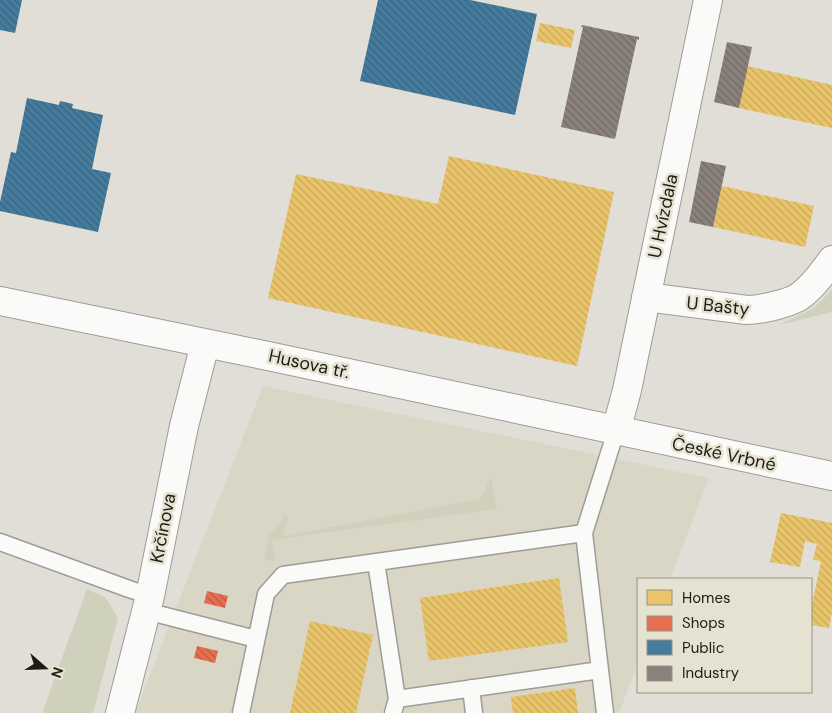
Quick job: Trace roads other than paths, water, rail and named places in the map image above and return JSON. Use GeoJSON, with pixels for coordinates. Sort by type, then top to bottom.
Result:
{"type":"FeatureCollection","features":[{"type":"Feature","properties":{"kind":"street","name":"U Hvízdala"},"geometry":{"type":"LineString","coordinates":[[616,431],[627,390],[708,0]]}},
{"type":"Feature","properties":{"kind":"street","name":"U Bašty"},"geometry":{"type":"LineString","coordinates":[[646,297],[760,310],[800,296],[832,260]]}},
{"type":"Feature","properties":{"kind":"street","name":"Husova tř."},"geometry":{"type":"LineString","coordinates":[[0,301],[268,356],[616,431]]}},
{"type":"Feature","properties":{"kind":"street","name":"Krčínova"},"geometry":{"type":"LineString","coordinates":[[120,713],[148,603],[184,426],[205,344]]}},
{"type":"Feature","properties":{"kind":"street","name":"České Vrbné"},"geometry":{"type":"LineString","coordinates":[[616,431],[832,476]]}},
{"type":"Feature","properties":{"kind":"lane"},"geometry":{"type":"LineString","coordinates":[[605,713],[584,533],[616,431]]}},
{"type":"Feature","properties":{"kind":"lane"},"geometry":{"type":"LineString","coordinates":[[240,713],[266,594],[283,575],[584,533]]}},
{"type":"Feature","properties":{"kind":"lane"},"geometry":{"type":"LineString","coordinates":[[0,542],[128,590],[148,603],[256,639]]}},
{"type":"Feature","properties":{"kind":"lane"},"geometry":{"type":"LineString","coordinates":[[376,562],[395,706],[471,688],[600,670]]}},
{"type":"Feature","properties":{"kind":"lane"},"geometry":{"type":"LineString","coordinates":[[471,688],[474,713]]}}]}
